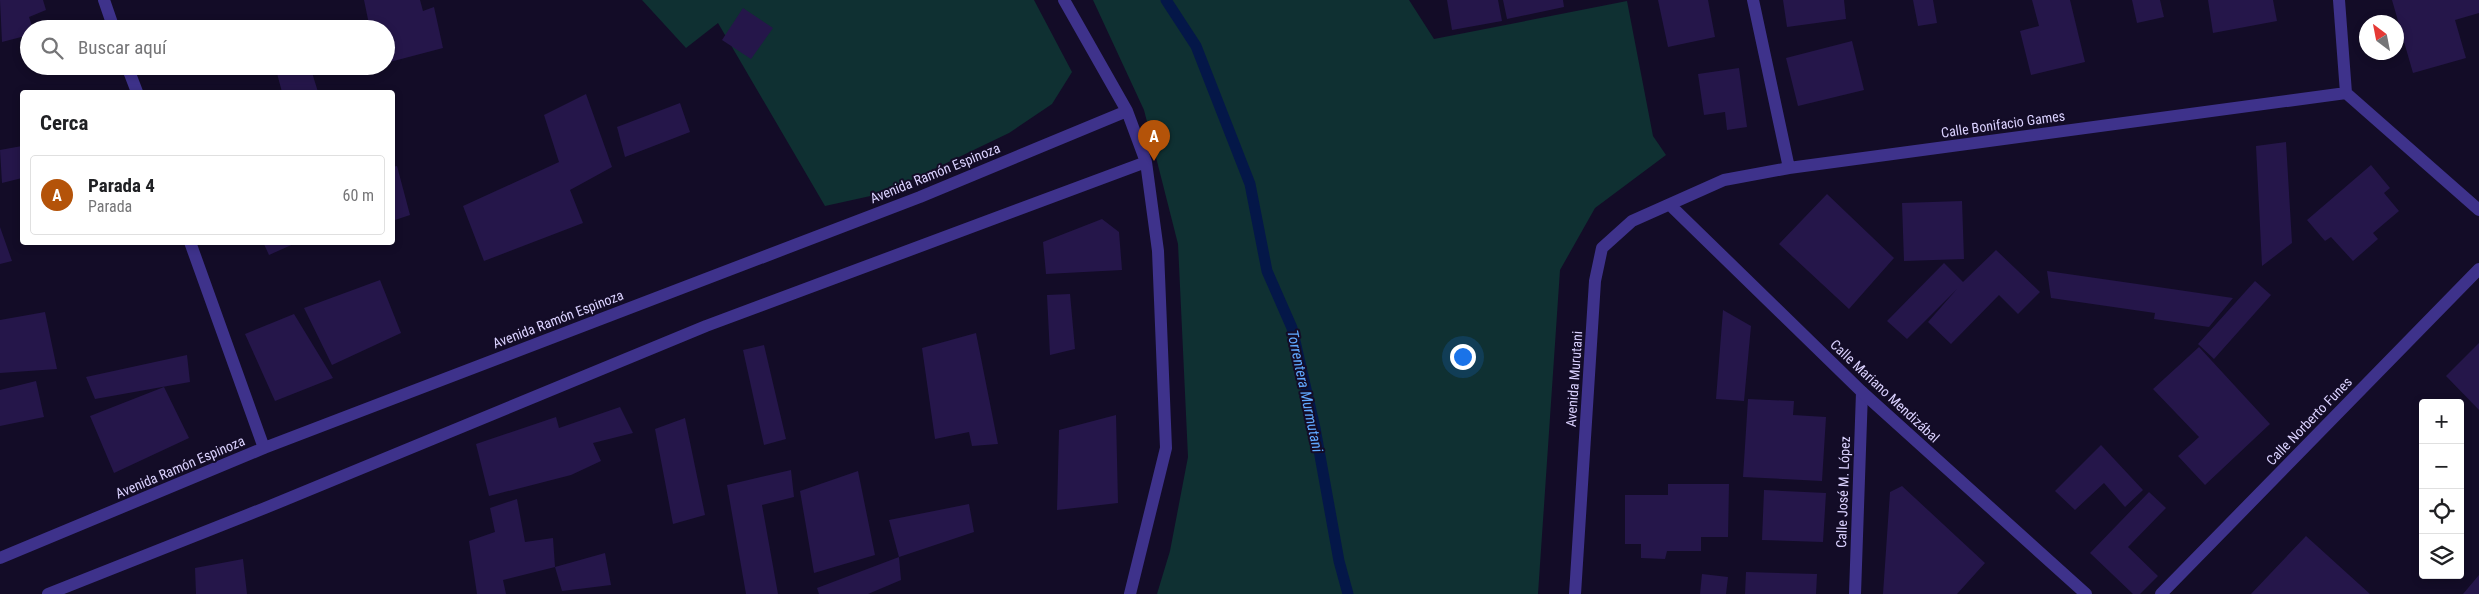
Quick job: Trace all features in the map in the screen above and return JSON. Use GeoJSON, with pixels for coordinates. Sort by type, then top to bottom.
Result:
{"type":"FeatureCollection","features":[{"type":"Feature","properties":{"kind":"street"},"geometry":{"type":"LineString","coordinates":[[104,0],[111,20]]}},
{"type":"Feature","properties":{"kind":"street"},"geometry":{"type":"LineString","coordinates":[[1064,0],[1127,111],[1146,162],[1158,251],[1166,448],[1130,594]]}},
{"type":"Feature","properties":{"kind":"street"},"geometry":{"type":"LineString","coordinates":[[1753,0],[1789,168]]}},
{"type":"Feature","properties":{"kind":"street"},"geometry":{"type":"LineString","coordinates":[[2339,0],[2346,93],[2479,210]]}},
{"type":"Feature","properties":{"kind":"street"},"geometry":{"type":"LineString","coordinates":[[130,75],[136,90]]}},
{"type":"Feature","properties":{"kind":"street","name":"Calle Bonifacio Games"},"geometry":{"type":"LineString","coordinates":[[1670,204],[1724,180],[1789,168],[2346,93]]}},
{"type":"Feature","properties":{"kind":"street","name":"Avenida Ramón Espinoza"},"geometry":{"type":"LineString","coordinates":[[0,558],[264,448],[910,200],[1127,111]]}},
{"type":"Feature","properties":{"kind":"street"},"geometry":{"type":"LineString","coordinates":[[48,594],[265,508],[706,326],[1146,162]]}},
{"type":"Feature","properties":{"kind":"street","name":"Calle Mariano Mendizábal"},"geometry":{"type":"LineString","coordinates":[[1670,204],[1862,392],[2086,594]]}},
{"type":"Feature","properties":{"kind":"street","name":"Avenida Murutani"},"geometry":{"type":"LineString","coordinates":[[1575,594],[1595,281],[1602,248],[1632,221],[1670,204]]}},
{"type":"Feature","properties":{"kind":"street"},"geometry":{"type":"LineString","coordinates":[[191,245],[264,448]]}},
{"type":"Feature","properties":{"kind":"street","name":"Calle Norberto Funes"},"geometry":{"type":"LineString","coordinates":[[2161,594],[2479,269]]}},
{"type":"Feature","properties":{"kind":"street","name":"Calle José M. López"},"geometry":{"type":"LineString","coordinates":[[1855,594],[1862,392]]}},
{"type":"Feature","properties":{"kind":"green space"},"geometry":{"type":"Polygon","coordinates":[[[642,0],[1034,0],[1072,72],[1052,104],[1009,133],[884,193],[825,206],[718,23],[686,48],[642,0]]]}},
{"type":"Feature","properties":{"kind":"green space"},"geometry":{"type":"Polygon","coordinates":[[[1093,0],[1409,0],[1434,39],[1627,1],[1653,136],[1666,155],[1595,208],[1560,270],[1538,594],[1157,594],[1170,551],[1188,457],[1178,244],[1144,110],[1093,0]]]}},
{"type":"Feature","properties":{"kind":"building"},"geometry":{"type":"Polygon","coordinates":[[[0,0],[43,0],[46,10],[29,17],[30,20],[20,20],[20,37],[2,42],[0,0]]]}},
{"type":"Feature","properties":{"kind":"building"},"geometry":{"type":"Polygon","coordinates":[[[364,0],[420,0],[423,11],[434,7],[443,48],[395,61],[395,20],[368,20],[364,0]]]}},
{"type":"Feature","properties":{"kind":"building"},"geometry":{"type":"Polygon","coordinates":[[[1447,0],[1498,0],[1502,21],[1452,30],[1447,0]]]}},
{"type":"Feature","properties":{"kind":"building"},"geometry":{"type":"Polygon","coordinates":[[[1503,0],[1563,0],[1564,7],[1507,19],[1503,0]]]}},
{"type":"Feature","properties":{"kind":"building"},"geometry":{"type":"Polygon","coordinates":[[[1658,0],[1708,0],[1715,37],[1668,47],[1658,0]]]}},
{"type":"Feature","properties":{"kind":"building"},"geometry":{"type":"Polygon","coordinates":[[[1783,0],[1844,0],[1846,19],[1787,27],[1783,0]]]}},
{"type":"Feature","properties":{"kind":"building"},"geometry":{"type":"Polygon","coordinates":[[[1913,0],[1933,0],[1937,23],[1918,26],[1913,0]]]}},
{"type":"Feature","properties":{"kind":"building"},"geometry":{"type":"Polygon","coordinates":[[[2032,0],[2070,0],[2085,62],[2031,75],[2020,31],[2039,26],[2032,0]]]}},
{"type":"Feature","properties":{"kind":"building"},"geometry":{"type":"Polygon","coordinates":[[[2132,0],[2160,0],[2164,17],[2137,23],[2132,0]]]}},
{"type":"Feature","properties":{"kind":"building"},"geometry":{"type":"Polygon","coordinates":[[[2208,0],[2273,0],[2277,21],[2213,33],[2208,0]]]}},
{"type":"Feature","properties":{"kind":"building"},"geometry":{"type":"Polygon","coordinates":[[[2392,0],[2479,0],[2479,13],[2455,20],[2466,58],[2413,73],[2404,42],[2404,15],[2396,15],[2392,0]]]}},
{"type":"Feature","properties":{"kind":"building"},"geometry":{"type":"Polygon","coordinates":[[[743,8],[773,28],[751,59],[722,40],[743,8]]]}},
{"type":"Feature","properties":{"kind":"building"},"geometry":{"type":"Polygon","coordinates":[[[1852,41],[1864,90],[1798,106],[1786,58],[1852,41]]]}},
{"type":"Feature","properties":{"kind":"building"},"geometry":{"type":"Polygon","coordinates":[[[1739,68],[1747,127],[1727,130],[1725,112],[1704,115],[1698,74],[1739,68]]]}},
{"type":"Feature","properties":{"kind":"building"},"geometry":{"type":"Polygon","coordinates":[[[277,75],[313,75],[317,90],[281,90],[277,75]]]}},
{"type":"Feature","properties":{"kind":"building"},"geometry":{"type":"Polygon","coordinates":[[[586,94],[612,167],[570,190],[583,223],[484,261],[463,206],[559,162],[544,115],[586,94]]]}},
{"type":"Feature","properties":{"kind":"building"},"geometry":{"type":"Polygon","coordinates":[[[680,103],[690,132],[625,157],[617,127],[680,103]]]}},
{"type":"Feature","properties":{"kind":"building"},"geometry":{"type":"Polygon","coordinates":[[[2286,142],[2292,243],[2262,266],[2256,146],[2286,142]]]}},
{"type":"Feature","properties":{"kind":"building"},"geometry":{"type":"Polygon","coordinates":[[[20,146],[20,178],[2,183],[0,150],[20,146]]]}},
{"type":"Feature","properties":{"kind":"building"},"geometry":{"type":"Polygon","coordinates":[[[2371,165],[2390,188],[2384,193],[2399,211],[2373,233],[2378,239],[2353,261],[2331,237],[2325,241],[2307,220],[2371,165]]]}},
{"type":"Feature","properties":{"kind":"building"},"geometry":{"type":"Polygon","coordinates":[[[395,166],[397,166],[410,215],[395,220],[395,166]]]}},
{"type":"Feature","properties":{"kind":"building"},"geometry":{"type":"Polygon","coordinates":[[[1827,194],[1894,258],[1849,309],[1779,244],[1827,194]]]}},
{"type":"Feature","properties":{"kind":"building"},"geometry":{"type":"Polygon","coordinates":[[[1962,201],[1964,259],[1904,261],[1902,203],[1962,201]]]}},
{"type":"Feature","properties":{"kind":"building"},"geometry":{"type":"Polygon","coordinates":[[[1102,219],[1119,232],[1122,270],[1046,274],[1043,242],[1102,219]]]}},
{"type":"Feature","properties":{"kind":"building"},"geometry":{"type":"Polygon","coordinates":[[[0,227],[12,261],[0,264],[0,227]]]}},
{"type":"Feature","properties":{"kind":"building"},"geometry":{"type":"Polygon","coordinates":[[[264,245],[291,245],[269,255],[264,245]]]}},
{"type":"Feature","properties":{"kind":"building"},"geometry":{"type":"Polygon","coordinates":[[[1996,250],[2040,292],[2018,314],[1999,295],[1951,344],[1928,322],[1957,289],[1907,339],[1887,321],[1944,263],[1963,282],[1996,250]]]}},
{"type":"Feature","properties":{"kind":"building"},"geometry":{"type":"Polygon","coordinates":[[[2047,271],[2233,298],[2209,327],[2154,319],[2155,313],[2051,298],[2047,271]]]}},
{"type":"Feature","properties":{"kind":"building"},"geometry":{"type":"Polygon","coordinates":[[[380,280],[401,333],[332,365],[304,308],[380,280]]]}},
{"type":"Feature","properties":{"kind":"building"},"geometry":{"type":"Polygon","coordinates":[[[2255,281],[2271,295],[2214,359],[2198,344],[2255,281]]]}},
{"type":"Feature","properties":{"kind":"building"},"geometry":{"type":"Polygon","coordinates":[[[1070,294],[1075,349],[1050,355],[1047,295],[1070,294]]]}},
{"type":"Feature","properties":{"kind":"building"},"geometry":{"type":"Polygon","coordinates":[[[1723,310],[1751,326],[1744,401],[1716,399],[1723,310]]]}},
{"type":"Feature","properties":{"kind":"building"},"geometry":{"type":"Polygon","coordinates":[[[45,312],[57,369],[0,373],[0,320],[45,312]]]}},
{"type":"Feature","properties":{"kind":"building"},"geometry":{"type":"Polygon","coordinates":[[[294,314],[333,378],[275,401],[245,334],[294,314]]]}},
{"type":"Feature","properties":{"kind":"building"},"geometry":{"type":"Polygon","coordinates":[[[976,333],[998,444],[972,446],[969,432],[935,439],[922,348],[976,333]]]}},
{"type":"Feature","properties":{"kind":"building"},"geometry":{"type":"Polygon","coordinates":[[[2479,343],[2479,410],[2446,376],[2479,343]]]}},
{"type":"Feature","properties":{"kind":"building"},"geometry":{"type":"Polygon","coordinates":[[[764,345],[786,439],[764,445],[743,350],[764,345]]]}},
{"type":"Feature","properties":{"kind":"building"},"geometry":{"type":"Polygon","coordinates":[[[2199,347],[2270,424],[2205,485],[2178,456],[2199,437],[2153,389],[2199,347]]]}},
{"type":"Feature","properties":{"kind":"building"},"geometry":{"type":"Polygon","coordinates":[[[187,355],[190,382],[95,399],[86,377],[187,355]]]}},
{"type":"Feature","properties":{"kind":"building"},"geometry":{"type":"Polygon","coordinates":[[[36,381],[44,417],[0,426],[0,390],[36,381]]]}},
{"type":"Feature","properties":{"kind":"building"},"geometry":{"type":"Polygon","coordinates":[[[164,387],[189,438],[114,473],[90,416],[164,387]]]}},
{"type":"Feature","properties":{"kind":"building"},"geometry":{"type":"Polygon","coordinates":[[[1748,399],[1794,401],[1793,415],[1826,417],[1822,481],[1743,477],[1748,399]]]}},
{"type":"Feature","properties":{"kind":"building"},"geometry":{"type":"Polygon","coordinates":[[[620,407],[633,433],[593,443],[601,461],[571,475],[489,496],[476,444],[556,417],[559,428],[620,407]]]}},
{"type":"Feature","properties":{"kind":"building"},"geometry":{"type":"Polygon","coordinates":[[[1116,415],[1118,503],[1057,510],[1059,430],[1116,415]]]}},
{"type":"Feature","properties":{"kind":"building"},"geometry":{"type":"Polygon","coordinates":[[[685,418],[705,515],[673,524],[655,429],[685,418]]]}},
{"type":"Feature","properties":{"kind":"building"},"geometry":{"type":"Polygon","coordinates":[[[2101,445],[2143,490],[2125,507],[2104,483],[2075,510],[2055,491],[2101,445]]]}},
{"type":"Feature","properties":{"kind":"building"},"geometry":{"type":"Polygon","coordinates":[[[791,470],[794,497],[762,505],[778,594],[746,594],[727,485],[791,470]]]}},
{"type":"Feature","properties":{"kind":"building"},"geometry":{"type":"Polygon","coordinates":[[[858,471],[875,555],[814,573],[800,491],[858,471]]]}},
{"type":"Feature","properties":{"kind":"building"},"geometry":{"type":"Polygon","coordinates":[[[1668,484],[1729,484],[1728,537],[1701,537],[1701,551],[1667,551],[1665,559],[1641,558],[1641,544],[1625,544],[1625,495],[1668,495],[1668,484]]]}},
{"type":"Feature","properties":{"kind":"building"},"geometry":{"type":"Polygon","coordinates":[[[1902,486],[1985,563],[1957,594],[1883,594],[1890,492],[1902,486]]]}},
{"type":"Feature","properties":{"kind":"building"},"geometry":{"type":"Polygon","coordinates":[[[1764,490],[1826,493],[1823,542],[1762,540],[1764,490]]]}},
{"type":"Feature","properties":{"kind":"building"},"geometry":{"type":"Polygon","coordinates":[[[2149,492],[2166,508],[2128,547],[2158,576],[2140,594],[2133,594],[2090,553],[2149,492]]]}},
{"type":"Feature","properties":{"kind":"building"},"geometry":{"type":"Polygon","coordinates":[[[517,499],[525,542],[553,538],[555,567],[503,580],[506,594],[477,594],[469,541],[495,532],[490,508],[517,499]]]}},
{"type":"Feature","properties":{"kind":"building"},"geometry":{"type":"Polygon","coordinates":[[[969,504],[974,532],[899,557],[889,520],[969,504]]]}},
{"type":"Feature","properties":{"kind":"building"},"geometry":{"type":"Polygon","coordinates":[[[2306,536],[2370,594],[2251,594],[2306,536]]]}},
{"type":"Feature","properties":{"kind":"building"},"geometry":{"type":"Polygon","coordinates":[[[605,553],[611,585],[562,591],[555,567],[605,553]]]}},
{"type":"Feature","properties":{"kind":"building"},"geometry":{"type":"Polygon","coordinates":[[[899,557],[901,580],[868,594],[819,594],[817,588],[899,557]]]}},
{"type":"Feature","properties":{"kind":"building"},"geometry":{"type":"Polygon","coordinates":[[[243,559],[247,594],[196,594],[195,568],[243,559]]]}},
{"type":"Feature","properties":{"kind":"building"},"geometry":{"type":"Polygon","coordinates":[[[1746,572],[1817,574],[1816,594],[1745,594],[1746,572]]]}},
{"type":"Feature","properties":{"kind":"building"},"geometry":{"type":"Polygon","coordinates":[[[1702,574],[1728,577],[1726,594],[1700,594],[1702,574]]]}},
{"type":"Feature","properties":{"kind":"building"},"geometry":{"type":"Polygon","coordinates":[[[2479,575],[2479,594],[2463,594],[2479,575]]]}},
{"type":"Feature","properties":{"kind":"waterway","name":"Torrentera Murmutani"},"geometry":{"type":"LineString","coordinates":[[1166,0],[1196,46],[1250,184],[1267,271],[1292,328],[1315,428],[1339,561],[1348,594]]}},
{"type":"Feature","properties":{"kind":"place","name":"Parada 4"},"geometry":{"type":"Point","coordinates":[1154,161]}}]}
